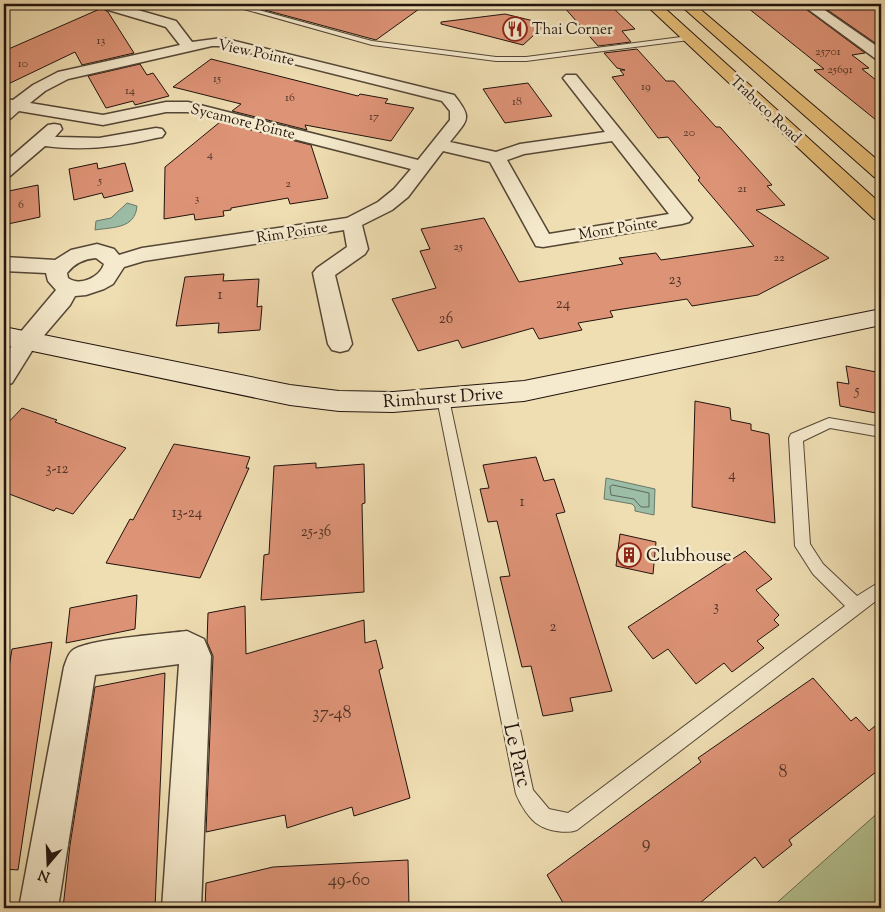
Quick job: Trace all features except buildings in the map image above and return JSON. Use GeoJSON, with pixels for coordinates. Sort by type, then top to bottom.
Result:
{"type":"FeatureCollection","features":[{"type":"Feature","properties":{"kind":"main road","name":"Trabuco Road"},"geometry":{"type":"LineString","coordinates":[[652,4],[881,215]]}},
{"type":"Feature","properties":{"kind":"main road"},"geometry":{"type":"LineString","coordinates":[[672,4],[729,55],[755,63]]}},
{"type":"Feature","properties":{"kind":"main road","name":"Trabuco Road"},"geometry":{"type":"LineString","coordinates":[[686,4],[881,173]]}},
{"type":"Feature","properties":{"kind":"street"},"geometry":{"type":"LineString","coordinates":[[808,4],[881,56]]}},
{"type":"Feature","properties":{"kind":"street"},"geometry":{"type":"LineString","coordinates":[[110,6],[171,24],[188,46]]}},
{"type":"Feature","properties":{"kind":"street","name":"View Pointe"},"geometry":{"type":"LineString","coordinates":[[8,109],[44,84],[63,75],[188,46],[222,42],[448,98],[458,111],[458,121],[439,145]]}},
{"type":"Feature","properties":{"kind":"street","name":"Mont Pointe"},"geometry":{"type":"LineString","coordinates":[[497,158],[543,240],[682,218],[571,78]]}},
{"type":"Feature","properties":{"kind":"street","name":"Sycamore Pointe"},"geometry":{"type":"LineString","coordinates":[[8,109],[103,120],[166,107],[188,107],[421,166]]}},
{"type":"Feature","properties":{"kind":"street"},"geometry":{"type":"LineString","coordinates":[[4,172],[70,116]]}},
{"type":"Feature","properties":{"kind":"street"},"geometry":{"type":"LineString","coordinates":[[42,140],[69,144],[113,143],[156,133]]}},
{"type":"Feature","properties":{"kind":"street"},"geometry":{"type":"LineString","coordinates":[[439,145],[497,158],[520,149],[616,135]]}},
{"type":"Feature","properties":{"kind":"street","name":"Rim Pointe"},"geometry":{"type":"LineString","coordinates":[[115,263],[142,255],[352,223],[384,206],[400,193],[439,145]]}},
{"type":"Feature","properties":{"kind":"street"},"geometry":{"type":"LineString","coordinates":[[340,344],[324,273],[358,249],[352,223]]}},
{"type":"Feature","properties":{"kind":"street"},"geometry":{"type":"LineString","coordinates":[[97,251],[107,254],[115,263],[110,276],[100,283],[86,288],[68,288],[62,286],[56,280],[56,272],[59,267],[72,256],[84,252],[97,251]]}},
{"type":"Feature","properties":{"kind":"street"},"geometry":{"type":"LineString","coordinates":[[4,264],[59,267]]}},
{"type":"Feature","properties":{"kind":"street"},"geometry":{"type":"LineString","coordinates":[[4,356],[16,338],[62,300],[68,288]]}},
{"type":"Feature","properties":{"kind":"street","name":"Rimhurst Drive"},"geometry":{"type":"LineString","coordinates":[[16,338],[290,395],[339,401],[393,402],[524,391],[881,317]]}},
{"type":"Feature","properties":{"kind":"street"},"geometry":{"type":"LineString","coordinates":[[4,377],[16,338]]}},
{"type":"Feature","properties":{"kind":"street"},"geometry":{"type":"LineString","coordinates":[[38,908],[80,667],[83,662],[88,660],[187,648],[193,650],[195,656],[182,908]]}},
{"type":"Feature","properties":{"kind":"lane"},"geometry":{"type":"LineString","coordinates":[[230,4],[372,43],[496,59],[526,59],[689,38]]}},
{"type":"Feature","properties":{"kind":"lane","name":"Le Parc"},"geometry":{"type":"LineString","coordinates":[[442,399],[525,794],[544,818],[570,823],[881,588]]}},
{"type":"Feature","properties":{"kind":"lane"},"geometry":{"type":"LineString","coordinates":[[856,606],[818,569],[803,546],[796,438],[829,423],[881,432]]}},
{"type":"Feature","properties":{"kind":"shaded area"},"geometry":{"type":"Polygon","coordinates":[[[881,810],[881,908],[771,908],[881,810]]]}},
{"type":"Feature","properties":{"kind":"water"},"geometry":{"type":"Polygon","coordinates":[[[127,203],[137,206],[135,214],[128,223],[95,230],[96,221],[111,218],[127,203]]]}},
{"type":"Feature","properties":{"kind":"water"},"geometry":{"type":"Polygon","coordinates":[[[606,478],[655,489],[654,515],[635,511],[635,507],[632,504],[604,499],[606,478]]]}},
{"type":"Feature","properties":{"kind":"place","name":"Thai Corner"},"geometry":{"type":"Point","coordinates":[515,29]}},
{"type":"Feature","properties":{"kind":"place","name":"Clubhouse"},"geometry":{"type":"Point","coordinates":[629,555]}}]}
